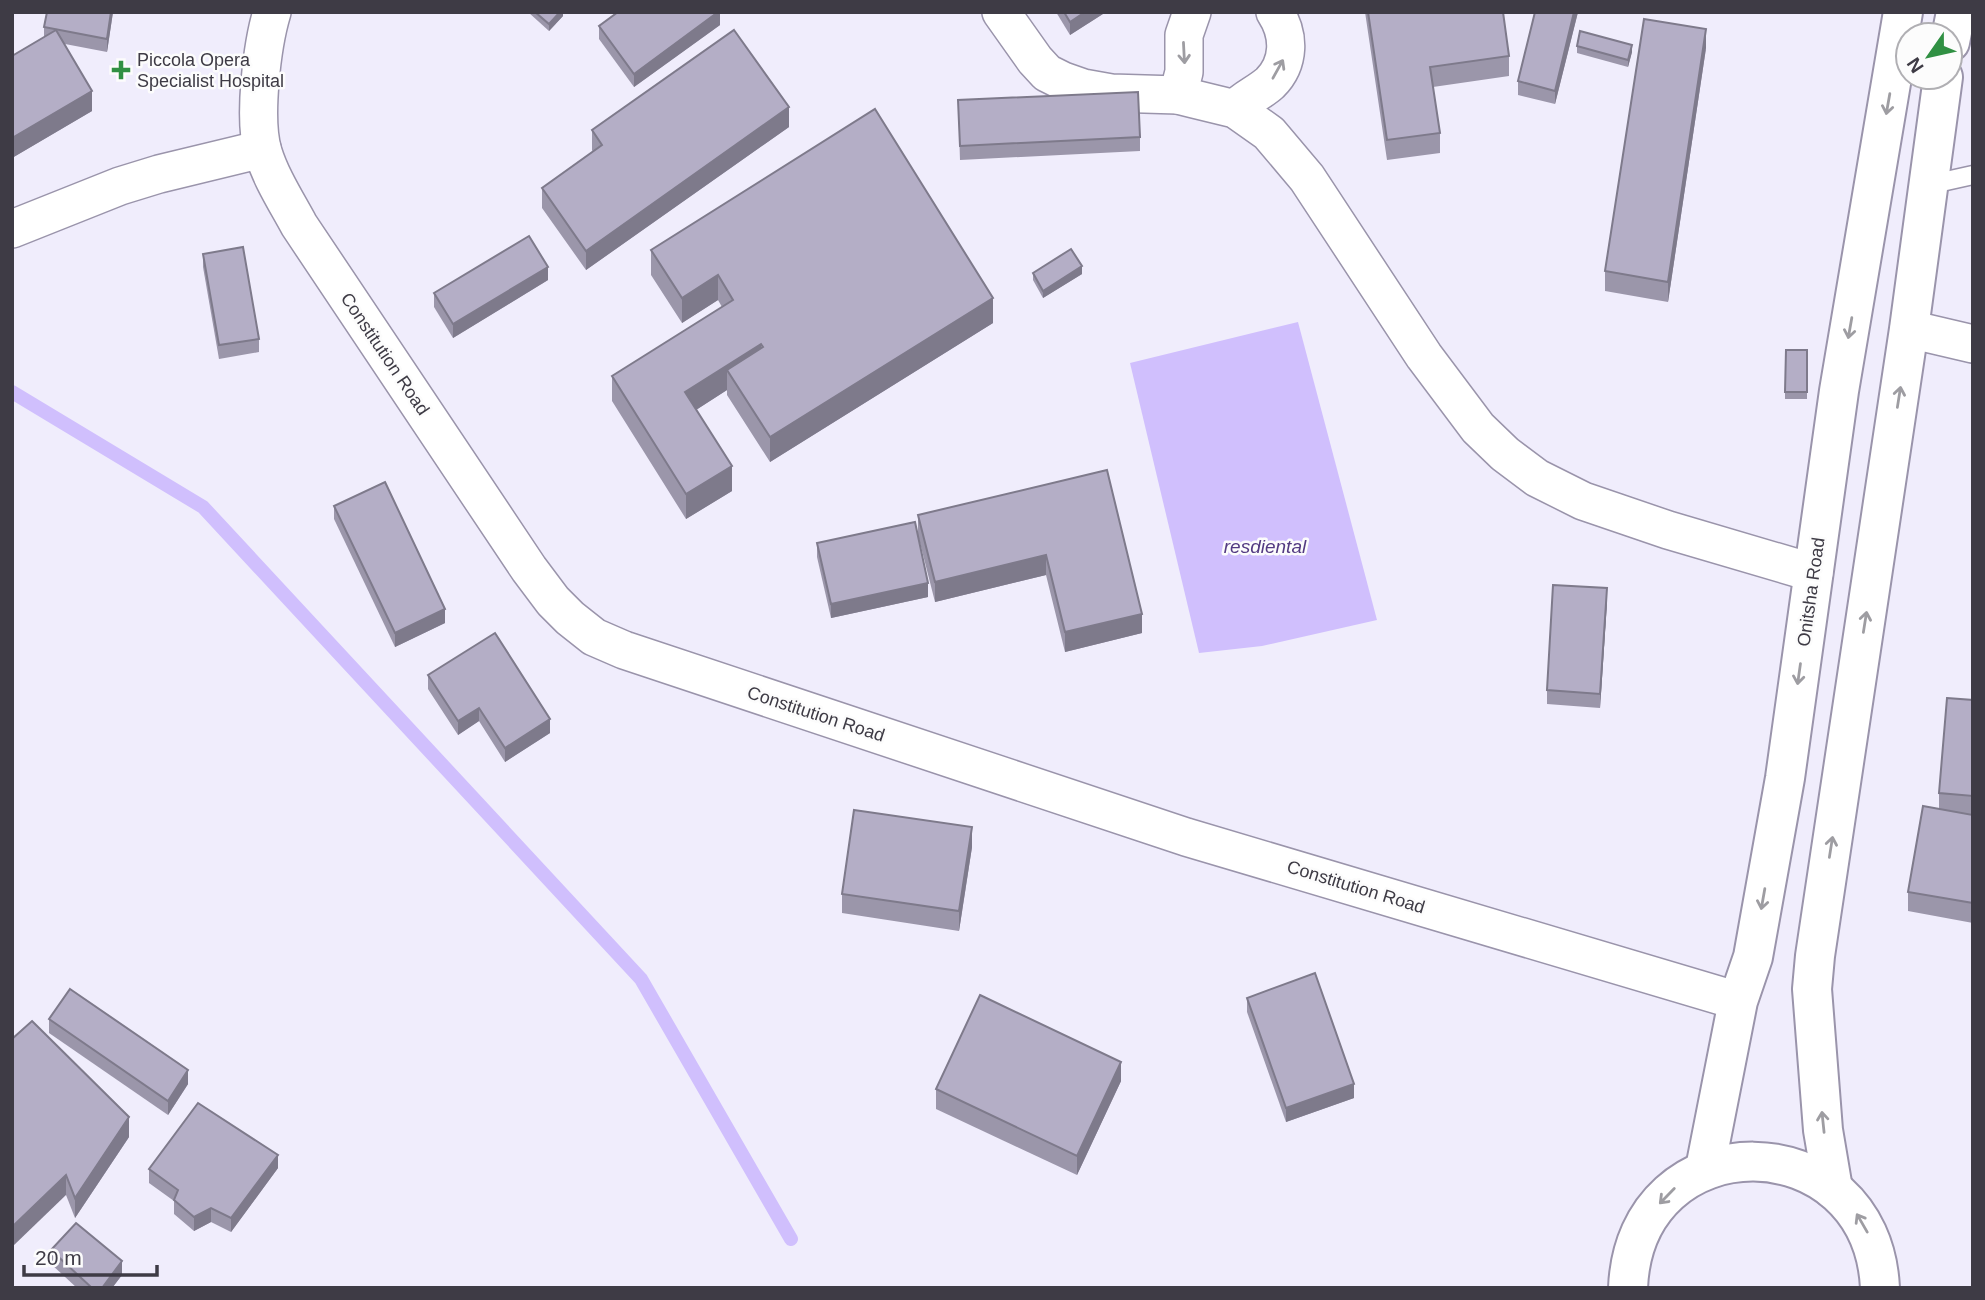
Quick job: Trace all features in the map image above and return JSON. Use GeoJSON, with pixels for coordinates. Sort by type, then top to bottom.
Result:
{"type":"FeatureCollection","features":[{"type":"Feature","properties":{"kind":"main road","name":"Onitsha Road"},"geometry":{"type":"LineString","coordinates":[[1705,1169],[1738,1001],[1753,957],[1785,778],[1839,391],[1903,12]]}},
{"type":"Feature","properties":{"kind":"main road"},"geometry":{"type":"LineString","coordinates":[[1833,1189],[1823,1130],[1812,989],[1942,91]]}},
{"type":"Feature","properties":{"kind":"main road"},"geometry":{"type":"LineString","coordinates":[[1622,1280],[1643,1225],[1669,1191],[1705,1169],[1738,1161],[1771,1161],[1804,1171],[1833,1189],[1851,1206],[1874,1248],[1880,1272],[1880,1288]]}},
{"type":"Feature","properties":{"kind":"street","name":"Constitution Road"},"geometry":{"type":"LineString","coordinates":[[272,12],[267,30],[259,118],[262,149],[273,179],[299,225],[529,569],[553,601],[594,637],[637,654],[1186,837],[1738,1001]]}},
{"type":"Feature","properties":{"kind":"street"},"geometry":{"type":"LineString","coordinates":[[1001,12],[1035,60],[1047,73],[1063,81],[1111,93],[1178,95],[1235,110],[1269,133],[1293,160],[1336,220],[1424,356],[1478,428],[1536,478],[1583,501],[1668,530],[1814,573]]}},
{"type":"Feature","properties":{"kind":"street"},"geometry":{"type":"LineString","coordinates":[[1178,95],[1184,72],[1184,35],[1192,12]]}},
{"type":"Feature","properties":{"kind":"street"},"geometry":{"type":"LineString","coordinates":[[1235,110],[1250,95],[1270,83],[1280,69],[1286,53],[1286,36],[1275,12]]}},
{"type":"Feature","properties":{"kind":"street"},"geometry":{"type":"LineString","coordinates":[[12,229],[120,186],[262,149]]}},
{"type":"Feature","properties":{"kind":"street"},"geometry":{"type":"LineString","coordinates":[[1909,329],[1973,344]]}},
{"type":"Feature","properties":{"kind":"lane"},"geometry":{"type":"LineString","coordinates":[[1928,185],[1973,174]]}},
{"type":"Feature","properties":{"kind":"water","name":"resdiental"},"geometry":{"type":"Polygon","coordinates":[[[1298,322],[1377,620],[1262,646],[1199,653],[1130,363],[1298,322]]]}},
{"type":"Feature","properties":{"kind":"building"},"geometry":{"type":"Polygon","coordinates":[[[47,12],[111,12],[107,39],[44,27],[47,12]]]}},
{"type":"Feature","properties":{"kind":"building"},"geometry":{"type":"Polygon","coordinates":[[[535,12],[560,12],[549,24],[535,12]]]}},
{"type":"Feature","properties":{"kind":"building"},"geometry":{"type":"Polygon","coordinates":[[[618,12],[718,12],[634,74],[599,26],[618,12]]]}},
{"type":"Feature","properties":{"kind":"building"},"geometry":{"type":"Polygon","coordinates":[[[1064,12],[1085,12],[1070,22],[1064,12]]]}},
{"type":"Feature","properties":{"kind":"building"},"geometry":{"type":"Polygon","coordinates":[[[1368,12],[1503,12],[1509,56],[1430,67],[1440,133],[1387,140],[1368,12]]]}},
{"type":"Feature","properties":{"kind":"building"},"geometry":{"type":"Polygon","coordinates":[[[1535,12],[1574,12],[1555,91],[1518,81],[1535,12]]]}},
{"type":"Feature","properties":{"kind":"building"},"geometry":{"type":"Polygon","coordinates":[[[1644,19],[1706,29],[1668,282],[1605,271],[1644,19]]]}},
{"type":"Feature","properties":{"kind":"building"},"geometry":{"type":"Polygon","coordinates":[[[56,30],[92,91],[12,138],[12,56],[56,30]]]}},
{"type":"Feature","properties":{"kind":"building"},"geometry":{"type":"Polygon","coordinates":[[[734,30],[789,107],[586,251],[542,188],[602,145],[592,130],[734,30]]]}},
{"type":"Feature","properties":{"kind":"building"},"geometry":{"type":"Polygon","coordinates":[[[1580,31],[1632,45],[1628,60],[1577,46],[1580,31]]]}},
{"type":"Feature","properties":{"kind":"building"},"geometry":{"type":"Polygon","coordinates":[[[1138,92],[1140,137],[960,146],[958,100],[1138,92]]]}},
{"type":"Feature","properties":{"kind":"building"},"geometry":{"type":"Polygon","coordinates":[[[875,109],[993,298],[770,437],[727,370],[763,347],[761,344],[685,392],[732,466],[686,494],[612,376],[733,300],[718,275],[682,298],[651,250],[875,109]]]}},
{"type":"Feature","properties":{"kind":"building"},"geometry":{"type":"Polygon","coordinates":[[[529,236],[548,267],[453,324],[434,293],[529,236]]]}},
{"type":"Feature","properties":{"kind":"building"},"geometry":{"type":"Polygon","coordinates":[[[243,247],[259,339],[219,345],[203,254],[243,247]]]}},
{"type":"Feature","properties":{"kind":"building"},"geometry":{"type":"Polygon","coordinates":[[[1071,249],[1082,266],[1043,291],[1033,273],[1071,249]]]}},
{"type":"Feature","properties":{"kind":"building"},"geometry":{"type":"Polygon","coordinates":[[[1786,350],[1807,350],[1807,392],[1785,392],[1786,350]]]}},
{"type":"Feature","properties":{"kind":"building"},"geometry":{"type":"Polygon","coordinates":[[[1107,470],[1142,614],[1065,632],[1046,555],[935,582],[918,515],[1107,470]]]}},
{"type":"Feature","properties":{"kind":"building"},"geometry":{"type":"Polygon","coordinates":[[[385,482],[445,609],[395,633],[334,506],[385,482]]]}},
{"type":"Feature","properties":{"kind":"building"},"geometry":{"type":"Polygon","coordinates":[[[915,522],[928,583],[831,604],[817,543],[915,522]]]}},
{"type":"Feature","properties":{"kind":"building"},"geometry":{"type":"Polygon","coordinates":[[[1553,585],[1607,588],[1600,694],[1547,690],[1553,585]]]}},
{"type":"Feature","properties":{"kind":"building"},"geometry":{"type":"Polygon","coordinates":[[[495,633],[550,719],[505,748],[479,708],[458,721],[428,675],[495,633]]]}},
{"type":"Feature","properties":{"kind":"building"},"geometry":{"type":"Polygon","coordinates":[[[1947,698],[1973,700],[1973,796],[1939,793],[1947,698]]]}},
{"type":"Feature","properties":{"kind":"building"},"geometry":{"type":"Polygon","coordinates":[[[1923,806],[1973,815],[1973,903],[1908,892],[1923,806]]]}},
{"type":"Feature","properties":{"kind":"building"},"geometry":{"type":"Polygon","coordinates":[[[854,810],[972,827],[959,911],[842,894],[854,810]]]}},
{"type":"Feature","properties":{"kind":"building"},"geometry":{"type":"Polygon","coordinates":[[[1315,973],[1354,1084],[1286,1108],[1247,998],[1315,973]]]}},
{"type":"Feature","properties":{"kind":"building"},"geometry":{"type":"Polygon","coordinates":[[[70,989],[188,1070],[168,1101],[49,1019],[70,989]]]}},
{"type":"Feature","properties":{"kind":"building"},"geometry":{"type":"Polygon","coordinates":[[[980,995],[1121,1062],[1077,1156],[936,1089],[980,995]]]}},
{"type":"Feature","properties":{"kind":"building"},"geometry":{"type":"Polygon","coordinates":[[[32,1021],[129,1117],[75,1198],[66,1175],[12,1227],[12,1039],[32,1021]]]}},
{"type":"Feature","properties":{"kind":"building"},"geometry":{"type":"Polygon","coordinates":[[[198,1103],[278,1155],[231,1218],[211,1208],[194,1217],[174,1200],[178,1190],[149,1169],[198,1103]]]}},
{"type":"Feature","properties":{"kind":"building"},"geometry":{"type":"Polygon","coordinates":[[[76,1223],[122,1261],[102,1288],[92,1288],[51,1250],[76,1223]]]}},
{"type":"Feature","properties":{"kind":"waterway"},"geometry":{"type":"LineString","coordinates":[[12,392],[203,507],[641,979],[791,1239]]}},
{"type":"Feature","properties":{"kind":"place","name":"Piccola Opera Specialist Hospital"},"geometry":{"type":"Point","coordinates":[121,70]}}]}
